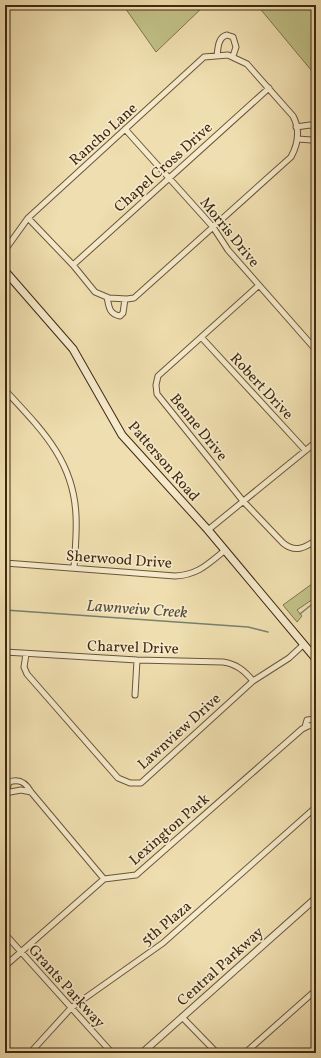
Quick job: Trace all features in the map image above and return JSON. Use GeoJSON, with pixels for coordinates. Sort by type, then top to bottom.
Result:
{"type":"FeatureCollection","features":[{"type":"Feature","properties":{"kind":"main road","name":"Patterson Road"},"geometry":{"type":"LineString","coordinates":[[5,270],[74,349],[122,435],[208,530],[224,551],[260,591],[303,646],[316,659]]}},
{"type":"Feature","properties":{"kind":"street"},"geometry":{"type":"LineString","coordinates":[[28,218],[72,264],[89,286],[107,297],[125,299],[134,298],[291,157],[297,139],[293,116],[247,64],[231,55],[235,41],[233,37],[227,35],[222,37],[217,56]]}},
{"type":"Feature","properties":{"kind":"street","name":"Rancho Lane"},"geometry":{"type":"LineString","coordinates":[[5,250],[28,218],[204,57],[231,55]]}},
{"type":"Feature","properties":{"kind":"street","name":"Chapel Cross Drive"},"geometry":{"type":"LineString","coordinates":[[72,264],[269,88]]}},
{"type":"Feature","properties":{"kind":"street"},"geometry":{"type":"LineString","coordinates":[[296,127],[310,125],[316,128]]}},
{"type":"Feature","properties":{"kind":"street","name":"Morris Drive"},"geometry":{"type":"LineString","coordinates":[[125,129],[213,227],[228,250],[258,286],[316,350]]}},
{"type":"Feature","properties":{"kind":"street"},"geometry":{"type":"LineString","coordinates":[[297,139],[312,140],[316,136]]}},
{"type":"Feature","properties":{"kind":"street","name":"Benne Drive"},"geometry":{"type":"LineString","coordinates":[[258,286],[158,376],[156,385],[157,394],[243,501],[288,548],[305,548],[316,540]]}},
{"type":"Feature","properties":{"kind":"street"},"geometry":{"type":"LineString","coordinates":[[107,297],[110,312],[114,315],[120,316],[123,313],[125,299]]}},
{"type":"Feature","properties":{"kind":"street","name":"Robert Drive"},"geometry":{"type":"LineString","coordinates":[[202,338],[305,450]]}},
{"type":"Feature","properties":{"kind":"street"},"geometry":{"type":"LineString","coordinates":[[5,390],[43,432],[64,462],[74,494],[76,516],[74,568]]}},
{"type":"Feature","properties":{"kind":"street"},"geometry":{"type":"LineString","coordinates":[[208,530],[316,442]]}},
{"type":"Feature","properties":{"kind":"street","name":"Sherwood Drive"},"geometry":{"type":"LineString","coordinates":[[5,563],[175,576],[189,575],[205,567],[224,551]]}},
{"type":"Feature","properties":{"kind":"street","name":"Lawnview Drive"},"geometry":{"type":"LineString","coordinates":[[26,654],[24,667],[26,674],[118,778],[130,783],[141,783],[253,681],[289,658],[303,646]]}},
{"type":"Feature","properties":{"kind":"street","name":"Charvel Drive"},"geometry":{"type":"LineString","coordinates":[[5,652],[231,664],[246,673],[253,681]]}},
{"type":"Feature","properties":{"kind":"street"},"geometry":{"type":"LineString","coordinates":[[135,695],[137,660]]}},
{"type":"Feature","properties":{"kind":"street","name":"Lexington Park"},"geometry":{"type":"LineString","coordinates":[[104,879],[136,875],[305,727],[307,720],[316,719]]}},
{"type":"Feature","properties":{"kind":"street"},"geometry":{"type":"LineString","coordinates":[[305,727],[316,725]]}},
{"type":"Feature","properties":{"kind":"street"},"geometry":{"type":"LineString","coordinates":[[5,966],[104,879],[25,784],[18,780],[9,782],[6,793],[21,790],[31,792]]}},
{"type":"Feature","properties":{"kind":"street","name":"5th Plaza"},"geometry":{"type":"LineString","coordinates":[[30,1053],[71,1008],[163,943],[316,807]]}},
{"type":"Feature","properties":{"kind":"street","name":"Central Parkway"},"geometry":{"type":"LineString","coordinates":[[142,1053],[316,898]]}},
{"type":"Feature","properties":{"kind":"street","name":"Grants Parkway"},"geometry":{"type":"LineString","coordinates":[[5,934],[112,1053]]}},
{"type":"Feature","properties":{"kind":"street"},"geometry":{"type":"LineString","coordinates":[[245,1053],[316,990]]}},
{"type":"Feature","properties":{"kind":"street"},"geometry":{"type":"LineString","coordinates":[[182,1017],[217,1053]]}},
{"type":"Feature","properties":{"kind":"green space"},"geometry":{"type":"Polygon","coordinates":[[[123,5],[205,5],[156,52],[123,5]]]}},
{"type":"Feature","properties":{"kind":"green space"},"geometry":{"type":"Polygon","coordinates":[[[257,5],[316,5],[316,76],[257,5]]]}},
{"type":"Feature","properties":{"kind":"green space"},"geometry":{"type":"Polygon","coordinates":[[[316,581],[316,597],[297,610],[302,616],[297,622],[283,605],[316,581]]]}},
{"type":"Feature","properties":{"kind":"waterway","name":"Lawnveiw Creek"},"geometry":{"type":"LineString","coordinates":[[300,614],[316,601]]}},
{"type":"Feature","properties":{"kind":"waterway","name":"Lawnveiw Creek"},"geometry":{"type":"LineString","coordinates":[[5,610],[248,627],[268,632]]}}]}
